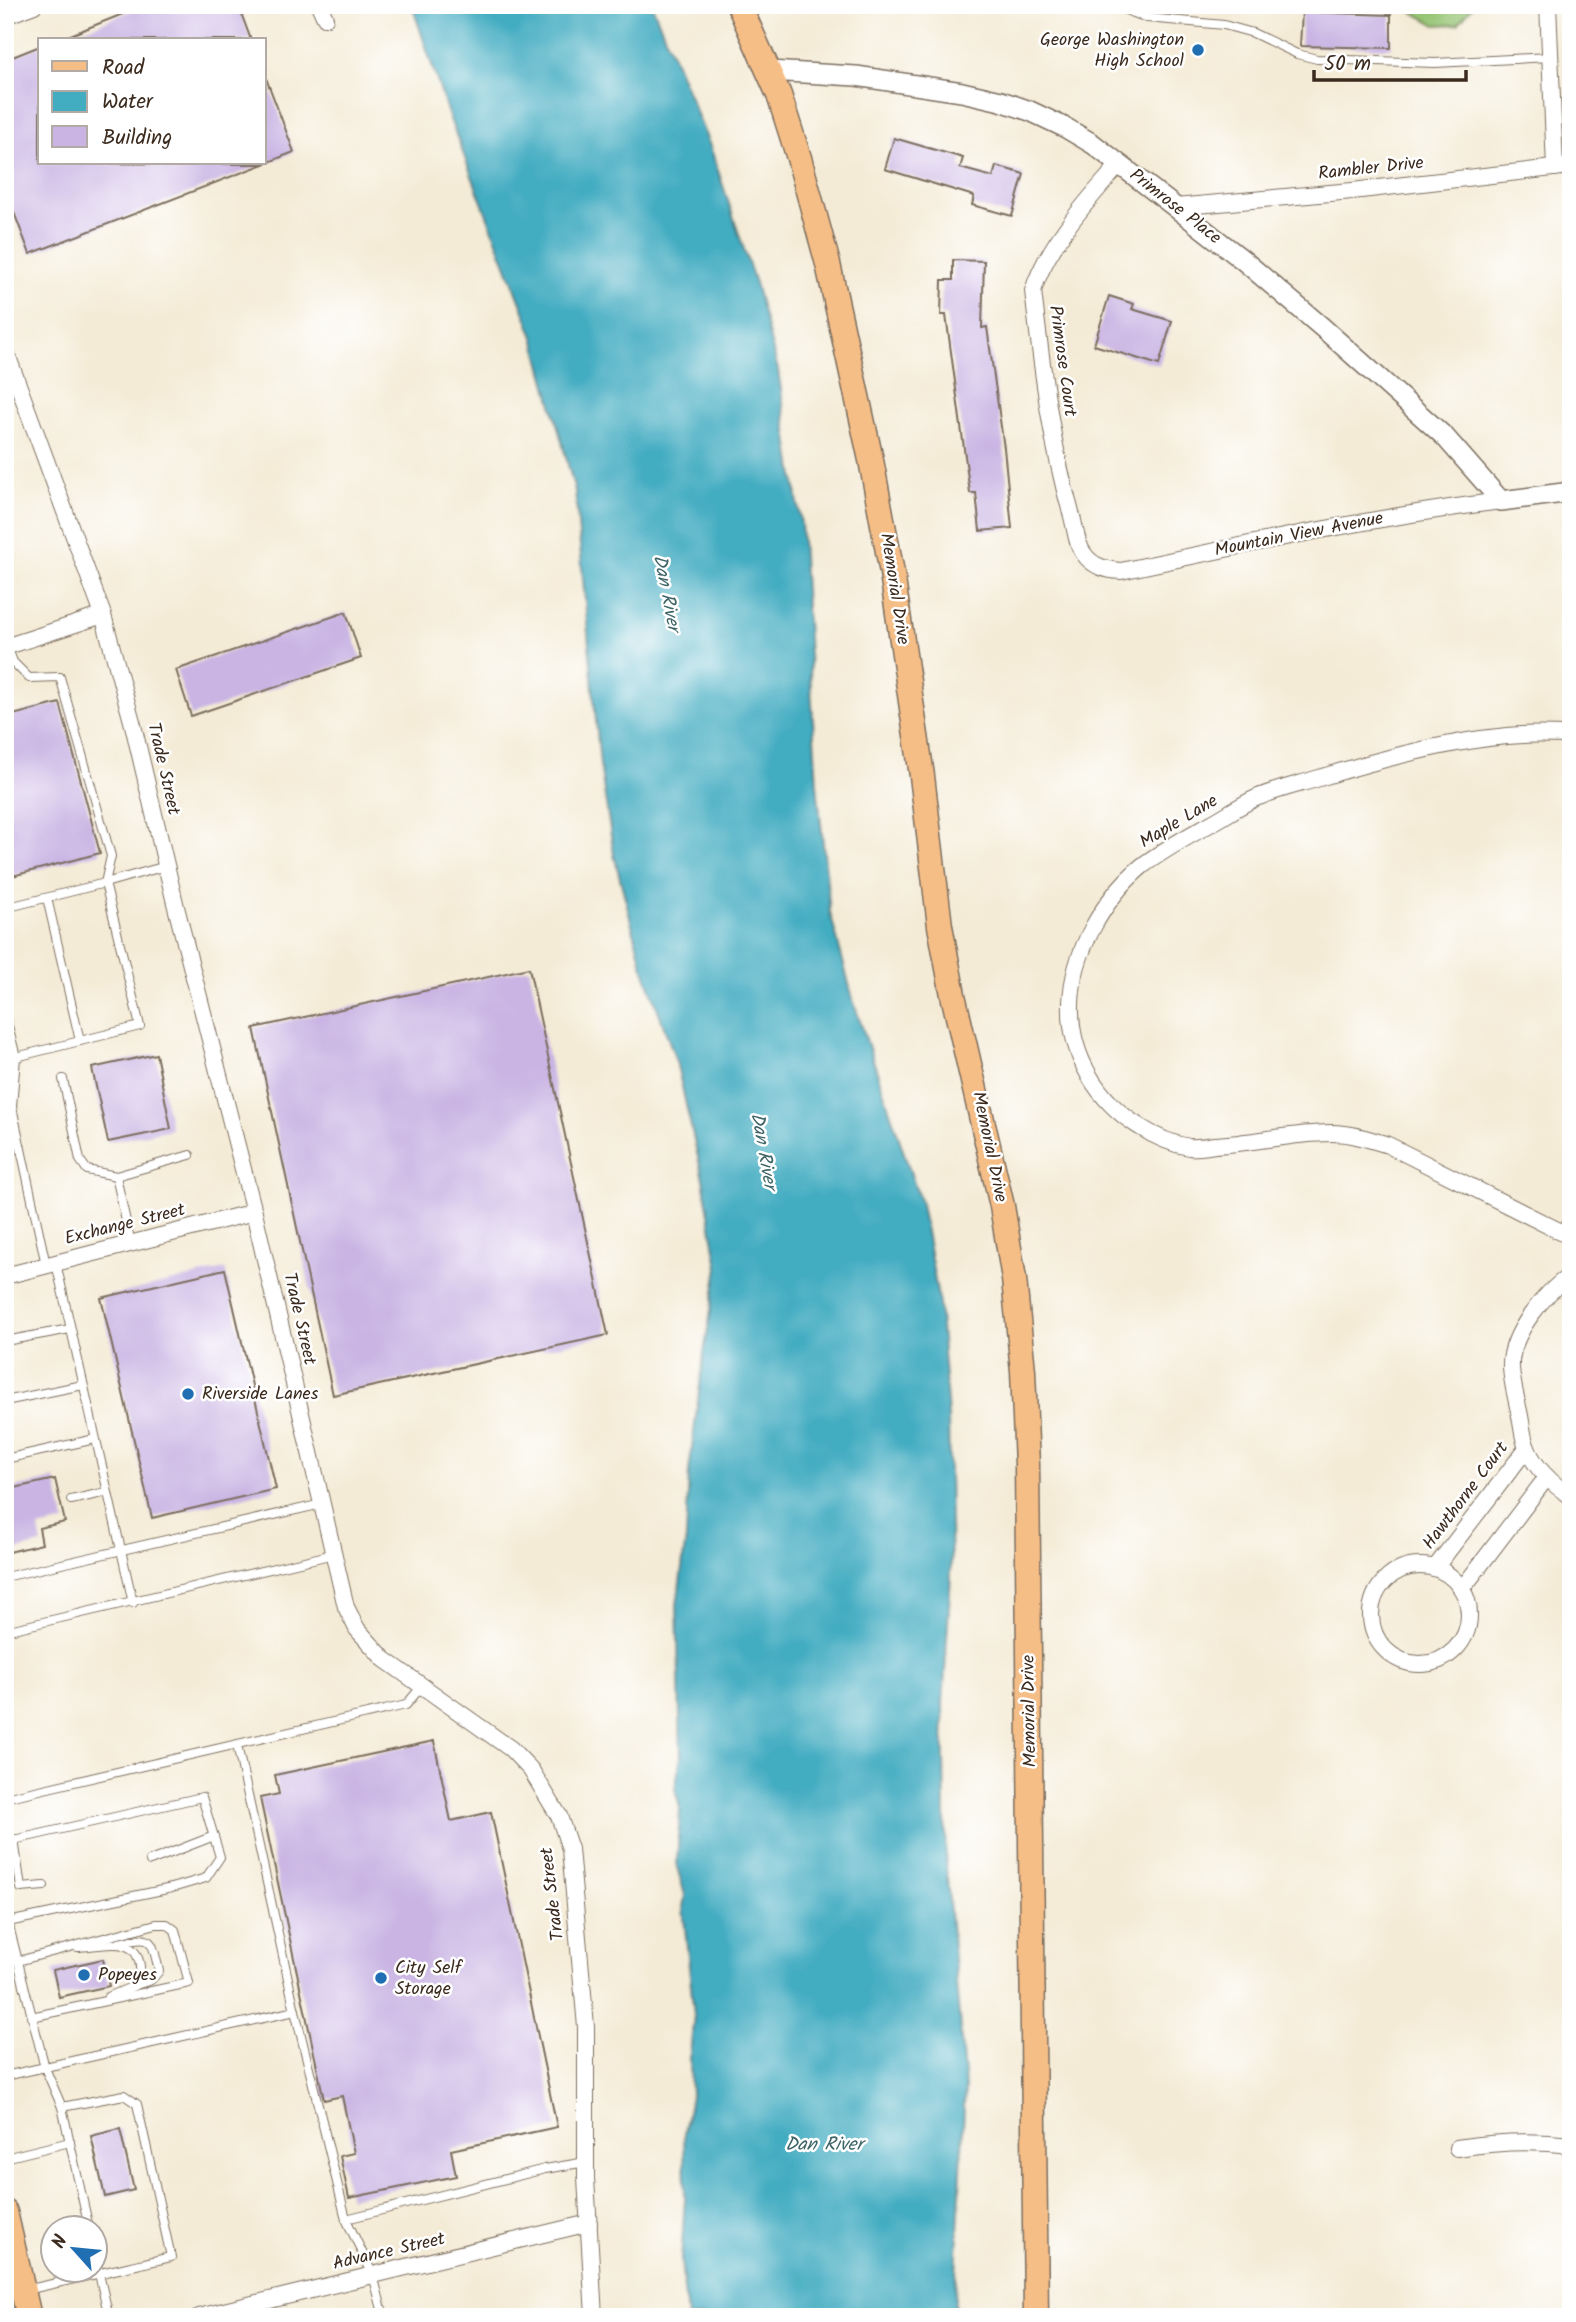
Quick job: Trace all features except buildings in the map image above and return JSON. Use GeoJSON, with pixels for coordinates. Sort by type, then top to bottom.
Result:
{"type":"FeatureCollection","features":[{"type":"Feature","properties":{"kind":"main road","name":"Memorial Drive"},"geometry":{"type":"LineString","coordinates":[[739,5],[779,95],[799,158],[828,264],[871,460],[897,600],[940,926],[953,995],[1002,1206],[1014,1279],[1023,1371],[1027,1465],[1036,2317]]}},
{"type":"Feature","properties":{"kind":"main road"},"geometry":{"type":"LineString","coordinates":[[5,2212],[29,2317]]}},
{"type":"Feature","properties":{"kind":"street"},"geometry":{"type":"LineString","coordinates":[[5,16],[34,5]]}},
{"type":"Feature","properties":{"kind":"street"},"geometry":{"type":"LineString","coordinates":[[1548,5],[1563,167]]}},
{"type":"Feature","properties":{"kind":"street","name":"Primrose Place"},"geometry":{"type":"LineString","coordinates":[[769,71],[856,76],[962,92],[1030,111],[1066,128],[1120,164],[1253,269],[1445,437],[1501,501]]}},
{"type":"Feature","properties":{"kind":"street","name":"Primrose Court"},"geometry":{"type":"LineString","coordinates":[[1069,505],[1060,475],[1047,403],[1033,291],[1048,255],[1099,187],[1120,164]]}},
{"type":"Feature","properties":{"kind":"street","name":"Rambler Drive"},"geometry":{"type":"LineString","coordinates":[[1175,207],[1352,191],[1563,167]]}},
{"type":"Feature","properties":{"kind":"street","name":"Trade Street"},"geometry":{"type":"LineString","coordinates":[[5,348],[103,615],[133,725],[254,1212],[346,1607],[357,1629],[384,1659],[511,1749],[531,1770],[559,1816],[570,1849],[586,2027],[586,2162],[594,2317]]}},
{"type":"Feature","properties":{"kind":"street","name":"Mountain View Avenue"},"geometry":{"type":"LineString","coordinates":[[1069,505],[1082,553],[1106,570],[1121,571],[1452,507],[1571,492]]}},
{"type":"Feature","properties":{"kind":"street"},"geometry":{"type":"LineString","coordinates":[[6,647],[103,615]]}},
{"type":"Feature","properties":{"kind":"street","name":"Maple Lane"},"geometry":{"type":"LineString","coordinates":[[1571,735],[1522,735],[1400,755],[1256,798],[1166,849],[1141,867],[1120,889],[1105,909],[1083,950],[1071,994],[1075,1044],[1084,1068],[1099,1091],[1118,1111],[1140,1127],[1164,1139],[1190,1147],[1250,1144],[1333,1133],[1361,1136],[1388,1145],[1571,1237]]}},
{"type":"Feature","properties":{"kind":"street","name":"Exchange Street"},"geometry":{"type":"LineString","coordinates":[[5,1276],[254,1212]]}},
{"type":"Feature","properties":{"kind":"street"},"geometry":{"type":"LineString","coordinates":[[1571,1275],[1542,1299],[1527,1319],[1518,1337],[1510,1366],[1527,1448],[1547,1477],[1571,1496]]}},
{"type":"Feature","properties":{"kind":"street","name":"Hawthorne Court"},"geometry":{"type":"LineString","coordinates":[[1435,1568],[1527,1448]]}},
{"type":"Feature","properties":{"kind":"street"},"geometry":{"type":"LineString","coordinates":[[1462,1589],[1547,1477]]}},
{"type":"Feature","properties":{"kind":"street","name":"Hawthorne Court"},"geometry":{"type":"LineString","coordinates":[[1419,1566],[1435,1568],[1446,1573],[1462,1589],[1468,1604],[1469,1620],[1465,1635],[1456,1649],[1444,1659],[1428,1664],[1412,1664],[1397,1659],[1384,1649],[1375,1636],[1371,1620],[1372,1604],[1378,1589],[1389,1577],[1403,1569],[1419,1566]]}},
{"type":"Feature","properties":{"kind":"street"},"geometry":{"type":"LineString","coordinates":[[1457,2148],[1497,2142],[1571,2145]]}},
{"type":"Feature","properties":{"kind":"street","name":"Advance Street"},"geometry":{"type":"LineString","coordinates":[[199,2317],[589,2223]]}},
{"type":"Feature","properties":{"kind":"lane"},"geometry":{"type":"LineString","coordinates":[[1113,5],[1147,18],[1224,24],[1254,33],[1297,54],[1318,59],[1435,63],[1551,57]]}},
{"type":"Feature","properties":{"kind":"lane"},"geometry":{"type":"LineString","coordinates":[[6,647],[13,662],[29,678],[60,677],[111,856],[105,883],[140,1026],[16,1057]]}},
{"type":"Feature","properties":{"kind":"lane"},"geometry":{"type":"LineString","coordinates":[[5,908],[166,866]]}},
{"type":"Feature","properties":{"kind":"lane"},"geometry":{"type":"LineString","coordinates":[[47,898],[80,1041]]}},
{"type":"Feature","properties":{"kind":"lane"},"geometry":{"type":"LineString","coordinates":[[5,1014],[16,1057],[12,1107],[51,1264],[71,1329],[132,1603]]}},
{"type":"Feature","properties":{"kind":"lane"},"geometry":{"type":"LineString","coordinates":[[64,1079],[80,1160],[87,1170],[116,1176],[190,1155]]}},
{"type":"Feature","properties":{"kind":"lane"},"geometry":{"type":"LineString","coordinates":[[116,1176],[131,1244]]}},
{"type":"Feature","properties":{"kind":"lane"},"geometry":{"type":"LineString","coordinates":[[5,1341],[71,1329]]}},
{"type":"Feature","properties":{"kind":"lane"},"geometry":{"type":"LineString","coordinates":[[5,1401],[83,1385]]}},
{"type":"Feature","properties":{"kind":"lane"},"geometry":{"type":"LineString","coordinates":[[5,1459],[95,1439]]}},
{"type":"Feature","properties":{"kind":"lane"},"geometry":{"type":"LineString","coordinates":[[71,1500],[107,1492]]}},
{"type":"Feature","properties":{"kind":"lane"},"geometry":{"type":"LineString","coordinates":[[5,1577],[322,1504]]}},
{"type":"Feature","properties":{"kind":"lane"},"geometry":{"type":"LineString","coordinates":[[5,1631],[334,1554]]}},
{"type":"Feature","properties":{"kind":"lane"},"geometry":{"type":"LineString","coordinates":[[5,1798],[406,1706],[422,1686]]}},
{"type":"Feature","properties":{"kind":"lane"},"geometry":{"type":"LineString","coordinates":[[236,1745],[295,2011],[346,2219],[373,2275],[384,2317]]}},
{"type":"Feature","properties":{"kind":"lane"},"geometry":{"type":"LineString","coordinates":[[8,1922],[172,1888],[206,1878],[220,1857],[202,1797],[10,1840],[22,1888],[44,1886]]}},
{"type":"Feature","properties":{"kind":"lane"},"geometry":{"type":"LineString","coordinates":[[150,1861],[214,1836]]}},
{"type":"Feature","properties":{"kind":"lane"},"geometry":{"type":"LineString","coordinates":[[5,1910],[45,2068],[62,2107],[86,2214]]}},
{"type":"Feature","properties":{"kind":"lane"},"geometry":{"type":"LineString","coordinates":[[18,1961],[156,1924],[167,1924],[175,1930],[189,1983],[31,2017]]}},
{"type":"Feature","properties":{"kind":"lane"},"geometry":{"type":"LineString","coordinates":[[66,1947],[96,1947],[141,1938],[153,1945],[159,1971],[151,1980],[90,2005]]}},
{"type":"Feature","properties":{"kind":"lane"},"geometry":{"type":"LineString","coordinates":[[118,1943],[128,1946],[136,1953],[142,1970],[136,1985]]}},
{"type":"Feature","properties":{"kind":"lane"},"geometry":{"type":"LineString","coordinates":[[5,2076],[295,2011]]}},
{"type":"Feature","properties":{"kind":"lane"},"geometry":{"type":"LineString","coordinates":[[62,2107],[124,2095],[137,2104],[171,2258],[108,2272]]}},
{"type":"Feature","properties":{"kind":"lane"},"geometry":{"type":"LineString","coordinates":[[5,2158],[70,2142]]}},
{"type":"Feature","properties":{"kind":"lane"},"geometry":{"type":"LineString","coordinates":[[346,2219],[545,2169],[586,2162]]}},
{"type":"Feature","properties":{"kind":"lane"},"geometry":{"type":"LineString","coordinates":[[23,2291],[54,2284]]}},
{"type":"Feature","properties":{"kind":"lane"},"geometry":{"type":"LineString","coordinates":[[101,2284],[109,2317]]}},
{"type":"Feature","properties":{"kind":"green space"},"geometry":{"type":"Polygon","coordinates":[[[1400,5],[1474,5],[1458,24],[1436,25],[1400,5]]]}},
{"type":"Feature","properties":{"kind":"water","name":"Dan River"},"geometry":{"type":"Polygon","coordinates":[[[412,5],[652,5],[710,146],[755,283],[778,370],[801,524],[817,784],[830,912],[854,1003],[921,1204],[939,1303],[948,1414],[951,1575],[943,1703],[946,1865],[965,2087],[954,2317],[687,2317],[681,2261],[685,2198],[684,2132],[691,2096],[690,2054],[694,2015],[683,1908],[685,1895],[677,1867],[680,1808],[675,1788],[681,1757],[677,1605],[686,1538],[689,1471],[718,1267],[703,1179],[676,1061],[642,964],[614,855],[600,765],[575,491],[534,337],[448,114],[412,5]]]}},
{"type":"Feature","properties":{"kind":"place","name":"George Washington High School"},"geometry":{"type":"Point","coordinates":[1198,50]}},
{"type":"Feature","properties":{"kind":"place","name":"Riverside Lanes"},"geometry":{"type":"Point","coordinates":[188,1394]}},
{"type":"Feature","properties":{"kind":"place","name":"Popeyes"},"geometry":{"type":"Point","coordinates":[84,1975]}},
{"type":"Feature","properties":{"kind":"place","name":"City Self Storage"},"geometry":{"type":"Point","coordinates":[381,1978]}}]}
